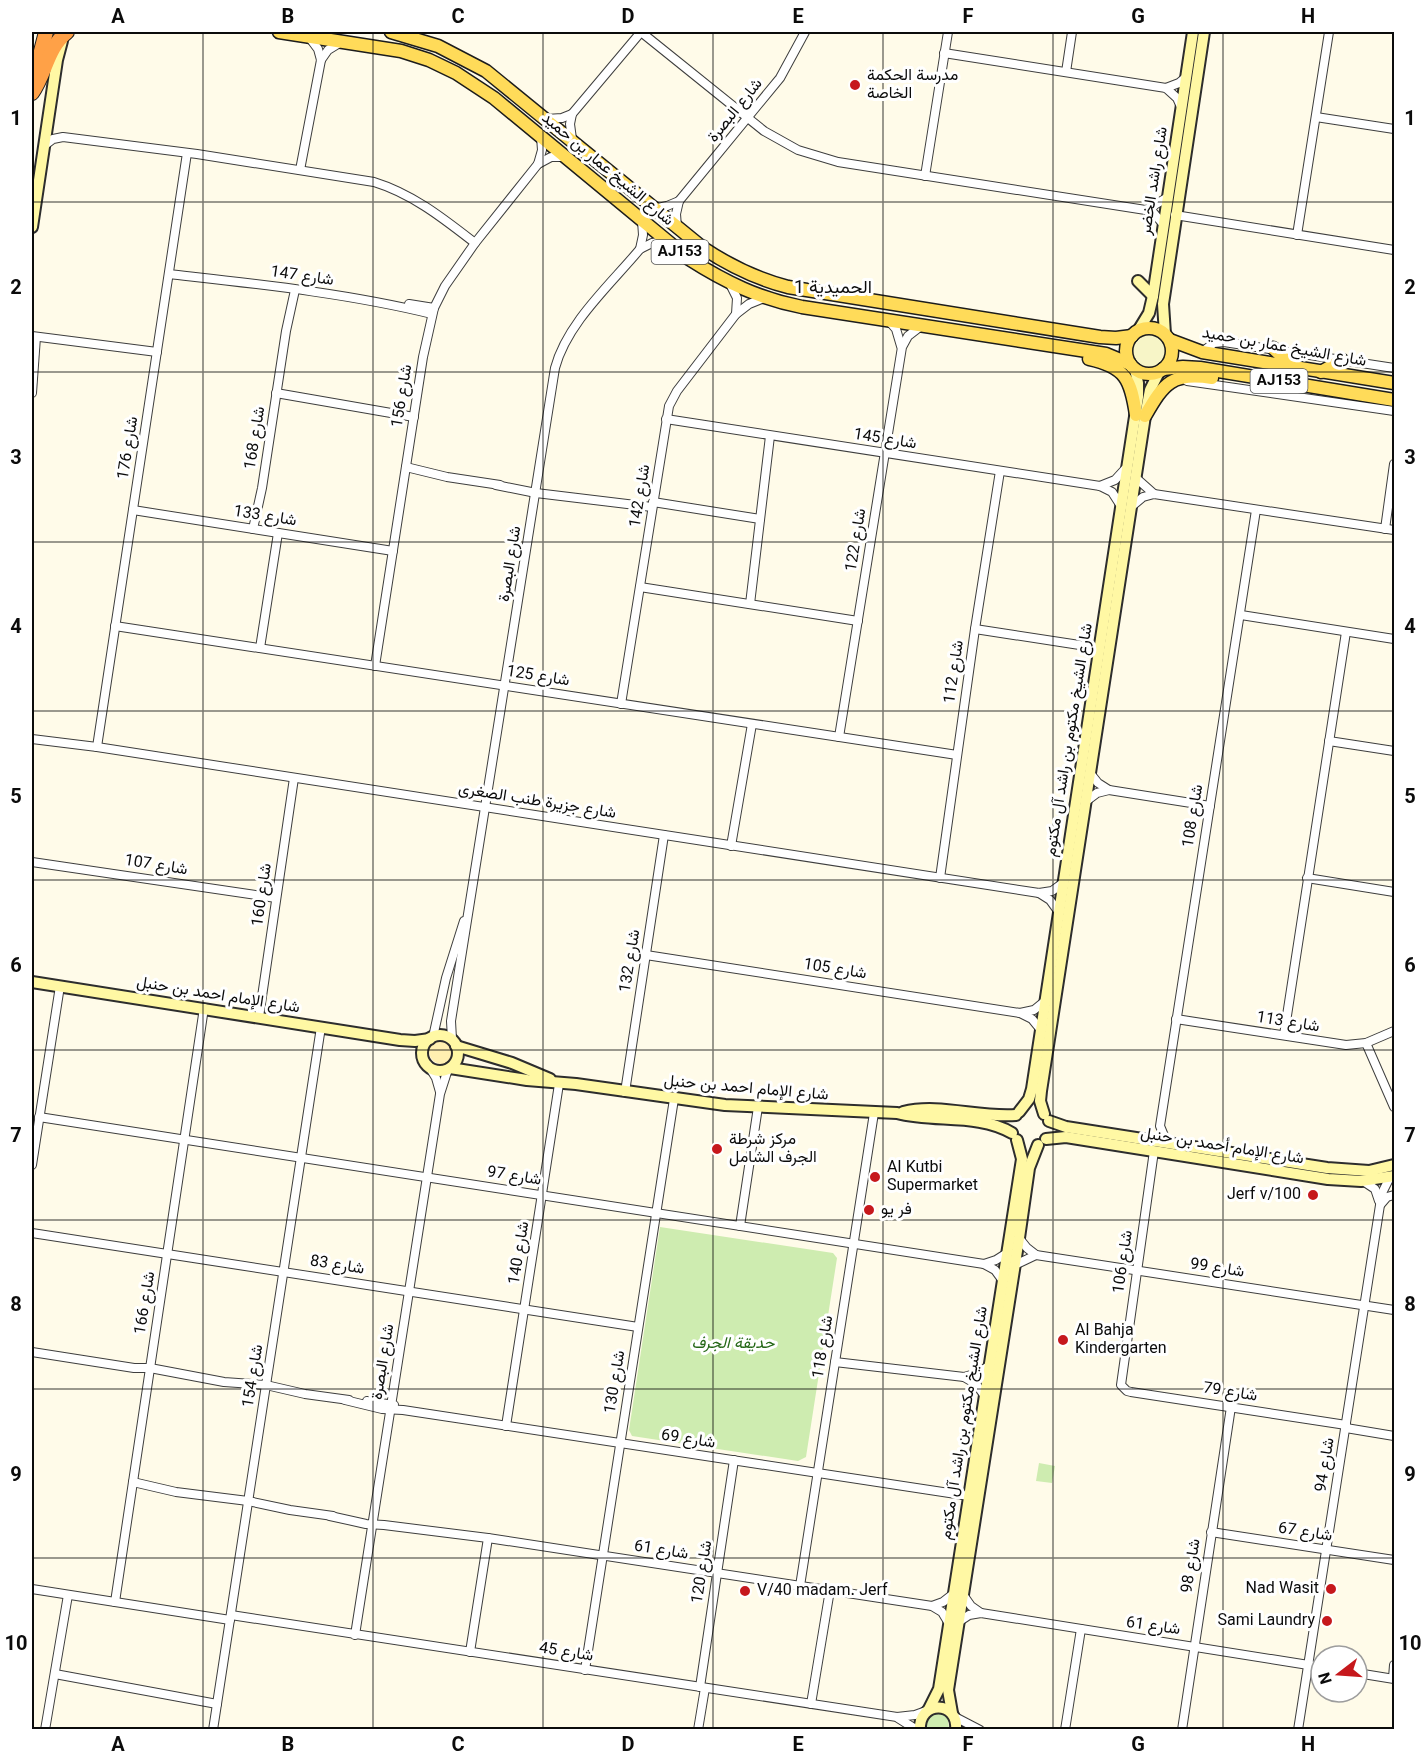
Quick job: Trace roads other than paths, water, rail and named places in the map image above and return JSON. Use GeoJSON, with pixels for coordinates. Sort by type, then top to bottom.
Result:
{"type":"FeatureCollection","features":[{"type":"Feature","properties":{"kind":"highway"},"geometry":{"type":"LineString","coordinates":[[32,92],[38,57],[46,32]]}},
{"type":"Feature","properties":{"kind":"highway"},"geometry":{"type":"LineString","coordinates":[[32,92],[53,47],[65,33]]}},
{"type":"Feature","properties":{"kind":"main road","name":"شارع الشيخ عمار بن حميد"},"geometry":{"type":"LineString","coordinates":[[279,32],[401,51],[443,66],[482,88],[689,259],[730,283],[764,298],[802,307],[1106,354],[1133,367]]}},
{"type":"Feature","properties":{"kind":"main road","name":"شارع الشيخ عمار بن حميد"},"geometry":{"type":"LineString","coordinates":[[391,32],[438,46],[473,63],[494,77],[703,248],[730,265],[758,278],[788,287],[1100,337],[1116,338],[1135,334]]}},
{"type":"Feature","properties":{"kind":"main road"},"geometry":{"type":"LineString","coordinates":[[1152,328],[1168,337],[1172,356],[1161,371],[1146,374],[1133,367],[1126,350],[1135,334],[1152,328]]}},
{"type":"Feature","properties":{"kind":"main road","name":"شارع الشيخ عمار بن حميد"},"geometry":{"type":"LineString","coordinates":[[1168,337],[1202,352],[1395,383]]}},
{"type":"Feature","properties":{"kind":"main road"},"geometry":{"type":"LineString","coordinates":[[1057,348],[1117,368],[1131,386],[1140,416]]}},
{"type":"Feature","properties":{"kind":"main road"},"geometry":{"type":"LineString","coordinates":[[1273,348],[1293,367]]}},
{"type":"Feature","properties":{"kind":"main road"},"geometry":{"type":"LineString","coordinates":[[1321,372],[1342,360]]}},
{"type":"Feature","properties":{"kind":"main road","name":"شارع الشيخ عمار بن حميد"},"geometry":{"type":"LineString","coordinates":[[1161,371],[1191,367],[1359,394],[1394,410]]}},
{"type":"Feature","properties":{"kind":"main road"},"geometry":{"type":"LineString","coordinates":[[1140,416],[1162,388],[1174,379],[1191,376],[1226,380],[1242,375]]}},
{"type":"Feature","properties":{"kind":"main road"},"geometry":{"type":"LineString","coordinates":[[1359,394],[1371,407]]}},
{"type":"Feature","properties":{"kind":"street"},"geometry":{"type":"LineString","coordinates":[[546,119],[557,119],[572,114],[641,32],[747,119],[775,138],[807,153],[838,162],[1152,211],[1163,224]]}},
{"type":"Feature","properties":{"kind":"street","name":"شارع البصرة"},"geometry":{"type":"LineString","coordinates":[[680,201],[780,78],[805,32]]}},
{"type":"Feature","properties":{"kind":"street"},"geometry":{"type":"LineString","coordinates":[[925,176],[948,32]]}},
{"type":"Feature","properties":{"kind":"street"},"geometry":{"type":"LineString","coordinates":[[1066,72],[1072,32]]}},
{"type":"Feature","properties":{"kind":"street","name":"شارع راشد الخضر"},"geometry":{"type":"LineString","coordinates":[[1135,334],[1149,313],[1153,296],[1193,32]]}},
{"type":"Feature","properties":{"kind":"street","name":"شارع راشد الخضر"},"geometry":{"type":"LineString","coordinates":[[1168,337],[1163,304],[1204,32]]}},
{"type":"Feature","properties":{"kind":"street"},"geometry":{"type":"LineString","coordinates":[[1297,235],[1329,32]]}},
{"type":"Feature","properties":{"kind":"street"},"geometry":{"type":"LineString","coordinates":[[32,227],[57,60],[65,33]]}},
{"type":"Feature","properties":{"kind":"street"},"geometry":{"type":"LineString","coordinates":[[303,171],[321,60],[316,44],[308,36]]}},
{"type":"Feature","properties":{"kind":"street"},"geometry":{"type":"LineString","coordinates":[[321,60],[332,46],[344,42]]}},
{"type":"Feature","properties":{"kind":"street"},"geometry":{"type":"LineString","coordinates":[[944,53],[1166,88],[1179,83],[1186,77]]}},
{"type":"Feature","properties":{"kind":"street"},"geometry":{"type":"LineString","coordinates":[[1166,88],[1177,98],[1181,106]]}},
{"type":"Feature","properties":{"kind":"street"},"geometry":{"type":"LineString","coordinates":[[572,114],[570,130],[573,141]]}},
{"type":"Feature","properties":{"kind":"street"},"geometry":{"type":"LineString","coordinates":[[1316,117],[1395,129]]}},
{"type":"Feature","properties":{"kind":"street"},"geometry":{"type":"LineString","coordinates":[[49,123],[54,132],[63,137],[188,153],[363,180],[395,190],[415,200],[475,243]]}},
{"type":"Feature","properties":{"kind":"street"},"geometry":{"type":"LineString","coordinates":[[538,164],[542,150],[541,136]]}},
{"type":"Feature","properties":{"kind":"street"},"geometry":{"type":"LineString","coordinates":[[45,145],[63,137]]}},
{"type":"Feature","properties":{"kind":"street","name":"شارع 176"},"geometry":{"type":"LineString","coordinates":[[97,747],[188,153]]}},
{"type":"Feature","properties":{"kind":"street"},"geometry":{"type":"LineString","coordinates":[[538,164],[551,158],[566,157]]}},
{"type":"Feature","properties":{"kind":"street","name":"شارع 156"},"geometry":{"type":"LineString","coordinates":[[375,666],[414,415],[433,311],[451,277],[475,243],[538,164]]}},
{"type":"Feature","properties":{"kind":"street"},"geometry":{"type":"LineString","coordinates":[[1144,210],[1168,197]]}},
{"type":"Feature","properties":{"kind":"street"},"geometry":{"type":"LineString","coordinates":[[653,209],[680,201]]}},
{"type":"Feature","properties":{"kind":"street"},"geometry":{"type":"LineString","coordinates":[[677,228],[676,214],[680,201]]}},
{"type":"Feature","properties":{"kind":"street"},"geometry":{"type":"LineString","coordinates":[[1175,215],[1395,250]]}},
{"type":"Feature","properties":{"kind":"street"},"geometry":{"type":"LineString","coordinates":[[639,249],[643,235],[642,221]]}},
{"type":"Feature","properties":{"kind":"street"},"geometry":{"type":"LineString","coordinates":[[639,249],[652,243],[666,241]]}},
{"type":"Feature","properties":{"kind":"street","name":"شارع البصرة"},"geometry":{"type":"LineString","coordinates":[[454,1042],[451,1021],[555,368],[561,349],[578,323],[639,249]]}},
{"type":"Feature","properties":{"kind":"street","name":"شارع 147"},"geometry":{"type":"LineString","coordinates":[[169,271],[433,311]]}},
{"type":"Feature","properties":{"kind":"street"},"geometry":{"type":"LineString","coordinates":[[1138,281],[1153,296]]}},
{"type":"Feature","properties":{"kind":"street"},"geometry":{"type":"LineString","coordinates":[[730,283],[737,298],[736,314]]}},
{"type":"Feature","properties":{"kind":"street","name":"شارع 168"},"geometry":{"type":"LineString","coordinates":[[256,529],[292,289]]}},
{"type":"Feature","properties":{"kind":"street","name":"شارع 142"},"geometry":{"type":"LineString","coordinates":[[621,704],[666,419],[673,396],[736,314],[749,304],[764,298]]}},
{"type":"Feature","properties":{"kind":"street"},"geometry":{"type":"LineString","coordinates":[[888,320],[899,335],[902,347]]}},
{"type":"Feature","properties":{"kind":"street"},"geometry":{"type":"LineString","coordinates":[[902,347],[912,332],[923,325]]}},
{"type":"Feature","properties":{"kind":"street"},"geometry":{"type":"LineString","coordinates":[[32,393],[34,337],[157,355]]}},
{"type":"Feature","properties":{"kind":"street"},"geometry":{"type":"LineString","coordinates":[[1202,352],[1209,345],[1218,342],[1273,348],[1395,368]]}},
{"type":"Feature","properties":{"kind":"street","name":"شارع 122"},"geometry":{"type":"LineString","coordinates":[[839,737],[902,347]]}},
{"type":"Feature","properties":{"kind":"street","name":"شارع الشيخ مكتوم بن راشد آل مكتوم"},"geometry":{"type":"LineString","coordinates":[[1017,1114],[1031,1094],[1099,648],[1126,507],[1136,478],[1140,416],[1139,390],[1133,367]]}},
{"type":"Feature","properties":{"kind":"street","name":"شارع الشيخ مكتوم بن راشد آل مكتوم"},"geometry":{"type":"LineString","coordinates":[[1046,1118],[1040,1101],[1041,1091],[1090,773],[1126,507],[1128,464],[1140,416],[1150,390],[1161,371]]}},
{"type":"Feature","properties":{"kind":"street"},"geometry":{"type":"LineString","coordinates":[[1174,379],[1394,410]]}},
{"type":"Feature","properties":{"kind":"street"},"geometry":{"type":"LineString","coordinates":[[276,395],[414,415]]}},
{"type":"Feature","properties":{"kind":"street","name":"شارع 145"},"geometry":{"type":"LineString","coordinates":[[666,419],[1100,486]]}},
{"type":"Feature","properties":{"kind":"street"},"geometry":{"type":"LineString","coordinates":[[747,604],[772,436]]}},
{"type":"Feature","properties":{"kind":"street"},"geometry":{"type":"LineString","coordinates":[[1100,486],[1115,480],[1128,464]]}},
{"type":"Feature","properties":{"kind":"street"},"geometry":{"type":"LineString","coordinates":[[1385,529],[1395,464]]}},
{"type":"Feature","properties":{"kind":"street"},"geometry":{"type":"LineString","coordinates":[[406,470],[536,491],[760,519]]}},
{"type":"Feature","properties":{"kind":"street","name":"شارع 112"},"geometry":{"type":"LineString","coordinates":[[940,878],[1000,471]]}},
{"type":"Feature","properties":{"kind":"street"},"geometry":{"type":"LineString","coordinates":[[1136,478],[1154,494]]}},
{"type":"Feature","properties":{"kind":"street"},"geometry":{"type":"LineString","coordinates":[[1100,486],[1112,492],[1126,507],[1143,497],[1154,494],[1395,530]]}},
{"type":"Feature","properties":{"kind":"street","name":"شارع 133"},"geometry":{"type":"LineString","coordinates":[[133,510],[393,551]]}},
{"type":"Feature","properties":{"kind":"street","name":"شارع 108"},"geometry":{"type":"LineString","coordinates":[[1160,1126],[1256,510]]}},
{"type":"Feature","properties":{"kind":"street"},"geometry":{"type":"LineString","coordinates":[[260,648],[279,533]]}},
{"type":"Feature","properties":{"kind":"street"},"geometry":{"type":"LineString","coordinates":[[640,587],[858,621]]}},
{"type":"Feature","properties":{"kind":"street"},"geometry":{"type":"LineString","coordinates":[[1241,615],[1395,639]]}},
{"type":"Feature","properties":{"kind":"street","name":"شارع 125"},"geometry":{"type":"LineString","coordinates":[[115,626],[957,755]]}},
{"type":"Feature","properties":{"kind":"street"},"geometry":{"type":"LineString","coordinates":[[975,630],[1099,648]]}},
{"type":"Feature","properties":{"kind":"street"},"geometry":{"type":"LineString","coordinates":[[1284,1035],[1346,632]]}},
{"type":"Feature","properties":{"kind":"street"},"geometry":{"type":"LineString","coordinates":[[731,846],[752,724]]}},
{"type":"Feature","properties":{"kind":"street","name":"شارع جزيرة طنب الصغرى"},"geometry":{"type":"LineString","coordinates":[[32,739],[97,747],[1039,893]]}},
{"type":"Feature","properties":{"kind":"street"},"geometry":{"type":"LineString","coordinates":[[1329,741],[1395,752]]}},
{"type":"Feature","properties":{"kind":"street"},"geometry":{"type":"LineString","coordinates":[[1090,773],[1098,783],[1109,790]]}},
{"type":"Feature","properties":{"kind":"street","name":"شارع 160"},"geometry":{"type":"LineString","coordinates":[[259,1017],[294,778]]}},
{"type":"Feature","properties":{"kind":"street"},"geometry":{"type":"LineString","coordinates":[[1085,802],[1097,793],[1109,790],[1210,806]]}},
{"type":"Feature","properties":{"kind":"street","name":"شارع 132"},"geometry":{"type":"LineString","coordinates":[[625,1092],[664,835]]}},
{"type":"Feature","properties":{"kind":"street","name":"شارع 107"},"geometry":{"type":"LineString","coordinates":[[32,862],[276,898]]}},
{"type":"Feature","properties":{"kind":"street"},"geometry":{"type":"LineString","coordinates":[[1307,878],[1395,892]]}},
{"type":"Feature","properties":{"kind":"street"},"geometry":{"type":"LineString","coordinates":[[1039,893],[1052,891],[1063,883]]}},
{"type":"Feature","properties":{"kind":"street"},"geometry":{"type":"LineString","coordinates":[[1039,893],[1050,900],[1058,911]]}},
{"type":"Feature","properties":{"kind":"street","name":"شارع البصرة"},"geometry":{"type":"LineString","coordinates":[[431,1038],[449,968],[469,909]]}},
{"type":"Feature","properties":{"kind":"street","name":"شارع 105"},"geometry":{"type":"LineString","coordinates":[[646,955],[1020,1013]]}},
{"type":"Feature","properties":{"kind":"street","name":"شارع الإمام احمد بن حنبل"},"geometry":{"type":"LineString","coordinates":[[32,982],[400,1040],[415,1041],[431,1038]]}},
{"type":"Feature","properties":{"kind":"street"},"geometry":{"type":"LineString","coordinates":[[32,1165],[60,986]]}},
{"type":"Feature","properties":{"kind":"street"},"geometry":{"type":"LineString","coordinates":[[1020,1013],[1034,1010],[1045,1001]]}},
{"type":"Feature","properties":{"kind":"street","name":"شارع 166"},"geometry":{"type":"LineString","coordinates":[[115,1602],[204,1008]]}},
{"type":"Feature","properties":{"kind":"street"},"geometry":{"type":"LineString","coordinates":[[1020,1013],[1032,1020],[1041,1030]]}},
{"type":"Feature","properties":{"kind":"street","name":"شارع 113"},"geometry":{"type":"LineString","coordinates":[[1176,1019],[1346,1045],[1366,1043],[1395,1031]]}},
{"type":"Feature","properties":{"kind":"street","name":"شارع 154"},"geometry":{"type":"LineString","coordinates":[[213,1730],[321,1027]]}},
{"type":"Feature","properties":{"kind":"street"},"geometry":{"type":"LineString","coordinates":[[441,1035],[454,1042],[457,1058],[448,1069],[435,1070],[426,1063],[423,1048],[431,1038],[441,1035]]}},
{"type":"Feature","properties":{"kind":"street"},"geometry":{"type":"LineString","coordinates":[[400,1040],[413,1049],[426,1063],[436,1078],[440,1094]]}},
{"type":"Feature","properties":{"kind":"street","name":"شارع الإمام احمد بن حنبل"},"geometry":{"type":"LineString","coordinates":[[454,1042],[512,1063],[559,1084]]}},
{"type":"Feature","properties":{"kind":"street"},"geometry":{"type":"LineString","coordinates":[[1366,1043],[1395,1107]]}},
{"type":"Feature","properties":{"kind":"street","name":"شارع البصرة"},"geometry":{"type":"LineString","coordinates":[[355,1635],[440,1094],[448,1069]]}},
{"type":"Feature","properties":{"kind":"street","name":"شارع الإمام احمد بن حنبل"},"geometry":{"type":"LineString","coordinates":[[448,1069],[559,1084],[576,1084],[674,1099],[758,1107],[874,1113],[931,1109],[993,1116],[1017,1114]]}},
{"type":"Feature","properties":{"kind":"street","name":"شارع 140"},"geometry":{"type":"LineString","coordinates":[[506,1426],[559,1084]]}},
{"type":"Feature","properties":{"kind":"street","name":"شارع 130"},"geometry":{"type":"LineString","coordinates":[[585,1670],[674,1099]]}},
{"type":"Feature","properties":{"kind":"street"},"geometry":{"type":"LineString","coordinates":[[740,1226],[758,1107]]}},
{"type":"Feature","properties":{"kind":"street"},"geometry":{"type":"LineString","coordinates":[[1032,1108],[1046,1118],[1049,1131],[1042,1142],[1029,1146],[1015,1137],[1012,1124],[1017,1114],[1032,1108]]}},
{"type":"Feature","properties":{"kind":"street","name":"شارع 118"},"geometry":{"type":"LineString","coordinates":[[800,1586],[874,1113]]}},
{"type":"Feature","properties":{"kind":"street","name":"شارع الإمام احمد بن حنبل"},"geometry":{"type":"LineString","coordinates":[[897,1113],[992,1125],[1015,1137]]}},
{"type":"Feature","properties":{"kind":"street","name":"شارع 97"},"geometry":{"type":"LineString","coordinates":[[39,1117],[984,1264]]}},
{"type":"Feature","properties":{"kind":"street","name":"شارع الإمام أحمد بن حنبل"},"geometry":{"type":"LineString","coordinates":[[1046,1118],[1066,1127],[1348,1171],[1369,1171],[1395,1166]]}},
{"type":"Feature","properties":{"kind":"street"},"geometry":{"type":"LineString","coordinates":[[1148,1140],[1160,1126],[1167,1143]]}},
{"type":"Feature","properties":{"kind":"street","name":"شارع الشيخ مكتوم بن راشد آل مكتوم"},"geometry":{"type":"LineString","coordinates":[[956,1730],[948,1690],[954,1621],[952,1595],[1022,1159],[1015,1137]]}},
{"type":"Feature","properties":{"kind":"street","name":"شارع الإمام أحمد بن حنبل"},"geometry":{"type":"LineString","coordinates":[[1042,1142],[1066,1137],[1328,1179],[1361,1181],[1390,1179]]}},
{"type":"Feature","properties":{"kind":"street","name":"شارع الشيخ مكتوم بن راشد آل مكتوم"},"geometry":{"type":"LineString","coordinates":[[919,1730],[921,1719],[934,1703],[939,1689],[954,1621],[964,1596],[1029,1168],[1042,1142]]}},
{"type":"Feature","properties":{"kind":"street","name":"شارع 106"},"geometry":{"type":"LineString","coordinates":[[1121,1377],[1154,1151]]}},
{"type":"Feature","properties":{"kind":"street"},"geometry":{"type":"LineString","coordinates":[[1380,1205],[1387,1197],[1395,1193],[1390,1179]]}},
{"type":"Feature","properties":{"kind":"street","name":"شارع 94"},"geometry":{"type":"LineString","coordinates":[[1298,1730],[1380,1205],[1390,1179]]}},
{"type":"Feature","properties":{"kind":"street"},"geometry":{"type":"LineString","coordinates":[[1361,1181],[1375,1189],[1380,1205]]}},
{"type":"Feature","properties":{"kind":"street","name":"شارع 83"},"geometry":{"type":"LineString","coordinates":[[32,1233],[638,1327]]}},
{"type":"Feature","properties":{"kind":"street"},"geometry":{"type":"LineString","coordinates":[[1015,1264],[1036,1255],[1019,1238]]}},
{"type":"Feature","properties":{"kind":"street"},"geometry":{"type":"LineString","coordinates":[[984,1264],[1007,1253]]}},
{"type":"Feature","properties":{"kind":"street","name":"شارع 99"},"geometry":{"type":"LineString","coordinates":[[1036,1255],[1395,1310]]}},
{"type":"Feature","properties":{"kind":"street"},"geometry":{"type":"LineString","coordinates":[[984,1264],[995,1270],[1004,1281]]}},
{"type":"Feature","properties":{"kind":"street","name":"شارع 69"},"geometry":{"type":"LineString","coordinates":[[32,1352],[969,1496]]}},
{"type":"Feature","properties":{"kind":"street"},"geometry":{"type":"LineString","coordinates":[[835,1359],[964,1377],[976,1384],[984,1395]]}},
{"type":"Feature","properties":{"kind":"street"},"geometry":{"type":"LineString","coordinates":[[964,1377],[978,1373],[990,1365]]}},
{"type":"Feature","properties":{"kind":"street","name":"شارع 79"},"geometry":{"type":"LineString","coordinates":[[1121,1377],[1121,1385],[1127,1391],[1395,1436]]}},
{"type":"Feature","properties":{"kind":"street","name":"شارع 98"},"geometry":{"type":"LineString","coordinates":[[1182,1730],[1193,1646],[1232,1407]]}},
{"type":"Feature","properties":{"kind":"street","name":"شارع 120"},"geometry":{"type":"LineString","coordinates":[[698,1730],[717,1573],[734,1461]]}},
{"type":"Feature","properties":{"kind":"street","name":"شارع 61"},"geometry":{"type":"LineString","coordinates":[[133,1485],[384,1525],[488,1538],[932,1606]]}},
{"type":"Feature","properties":{"kind":"street","name":"شارع 67"},"geometry":{"type":"LineString","coordinates":[[1211,1532],[1395,1560]]}},
{"type":"Feature","properties":{"kind":"street"},"geometry":{"type":"LineString","coordinates":[[470,1652],[488,1538]]}},
{"type":"Feature","properties":{"kind":"street","name":"شارع 45"},"geometry":{"type":"LineString","coordinates":[[32,1589],[470,1652],[897,1718],[928,1710]]}},
{"type":"Feature","properties":{"kind":"street"},"geometry":{"type":"LineString","coordinates":[[811,1704],[830,1590]]}},
{"type":"Feature","properties":{"kind":"street"},"geometry":{"type":"LineString","coordinates":[[45,1730],[68,1594]]}},
{"type":"Feature","properties":{"kind":"street"},"geometry":{"type":"LineString","coordinates":[[932,1606],[952,1595]]}},
{"type":"Feature","properties":{"kind":"street"},"geometry":{"type":"LineString","coordinates":[[964,1596],[971,1606],[981,1613]]}},
{"type":"Feature","properties":{"kind":"street"},"geometry":{"type":"LineString","coordinates":[[932,1606],[954,1621]]}},
{"type":"Feature","properties":{"kind":"street","name":"شارع 61"},"geometry":{"type":"LineString","coordinates":[[954,1621],[981,1613],[1308,1664]]}},
{"type":"Feature","properties":{"kind":"street"},"geometry":{"type":"LineString","coordinates":[[1065,1730],[1081,1629]]}},
{"type":"Feature","properties":{"kind":"street"},"geometry":{"type":"LineString","coordinates":[[1369,1674],[1394,1679],[1395,1665]]}},
{"type":"Feature","properties":{"kind":"street"},"geometry":{"type":"LineString","coordinates":[[55,1674],[217,1704]]}},
{"type":"Feature","properties":{"kind":"street"},"geometry":{"type":"LineString","coordinates":[[928,1710],[944,1707],[953,1715],[980,1730]]}},
{"type":"Feature","properties":{"kind":"street","name":"شارع 45"},"geometry":{"type":"LineString","coordinates":[[897,1718],[919,1730]]}},
{"type":"Feature","properties":{"kind":"place","name":"مدرسة الحكمة الخاصة"},"geometry":{"type":"Point","coordinates":[855,85]}},
{"type":"Feature","properties":{"kind":"place","name":"مركز شرطة الجرف الشامل"},"geometry":{"type":"Point","coordinates":[717,1149]}},
{"type":"Feature","properties":{"kind":"place","name":"Al Kutbi Supermarket"},"geometry":{"type":"Point","coordinates":[875,1177]}},
{"type":"Feature","properties":{"kind":"place","name":"Jerf v/100"},"geometry":{"type":"Point","coordinates":[1313,1195]}},
{"type":"Feature","properties":{"kind":"place","name":"فر يو"},"geometry":{"type":"Point","coordinates":[869,1210]}},
{"type":"Feature","properties":{"kind":"place","name":"Al Bahja Kindergarten"},"geometry":{"type":"Point","coordinates":[1063,1340]}},
{"type":"Feature","properties":{"kind":"place","name":"Nad Wasit"},"geometry":{"type":"Point","coordinates":[1331,1589]}},
{"type":"Feature","properties":{"kind":"place","name":"V/40 madam. Jerf"},"geometry":{"type":"Point","coordinates":[745,1591]}},
{"type":"Feature","properties":{"kind":"place","name":"Sami Laundry"},"geometry":{"type":"Point","coordinates":[1327,1621]}},
{"type":"Feature","properties":{"kind":"district","name":"الحميدية 1"},"geometry":{"type":"Point","coordinates":[833,289]}},
{"type":"Feature","properties":{"kind":"park label","name":"حديقة الجرف"},"geometry":{"type":"Point","coordinates":[733,1344]}}]}
